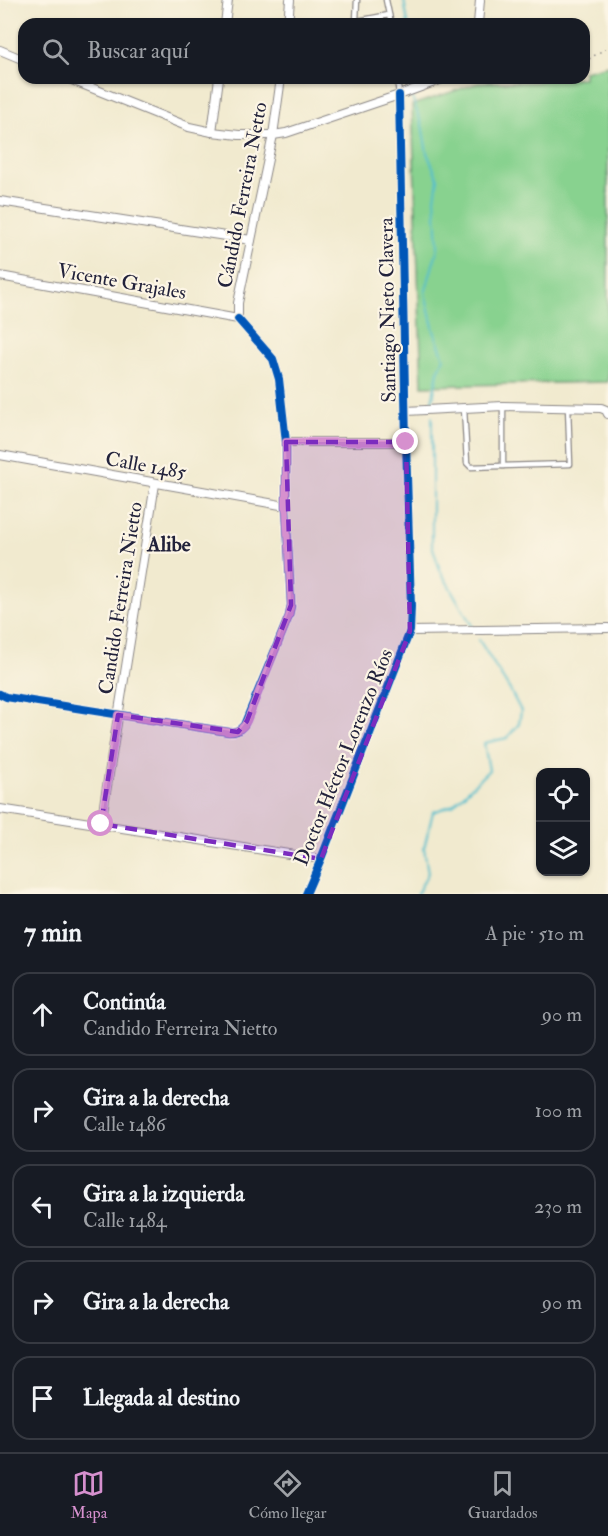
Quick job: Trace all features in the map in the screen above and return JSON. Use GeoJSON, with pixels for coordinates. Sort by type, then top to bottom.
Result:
{"type":"FeatureCollection","features":[{"type":"Feature","properties":{"kind":"street"},"geometry":{"type":"LineString","coordinates":[[226,18],[228,0]]}},
{"type":"Feature","properties":{"kind":"street"},"geometry":{"type":"LineString","coordinates":[[288,18],[290,0]]}},
{"type":"Feature","properties":{"kind":"street"},"geometry":{"type":"LineString","coordinates":[[478,18],[480,0]]}},
{"type":"Feature","properties":{"kind":"street"},"geometry":{"type":"LineString","coordinates":[[0,50],[18,58]]}},
{"type":"Feature","properties":{"kind":"street"},"geometry":{"type":"LineString","coordinates":[[82,84],[189,127],[239,135],[286,133],[429,84]]}},
{"type":"Feature","properties":{"kind":"street"},"geometry":{"type":"LineString","coordinates":[[212,132],[218,84]]}},
{"type":"Feature","properties":{"kind":"street","name":"Cándido Ferreira Netto"},"geometry":{"type":"LineString","coordinates":[[238,319],[238,303],[273,135],[280,84]]}},
{"type":"Feature","properties":{"kind":"street","name":"Santiago Nieto Clavera"},"geometry":{"type":"LineString","coordinates":[[399,95],[410,631]]}},
{"type":"Feature","properties":{"kind":"street"},"geometry":{"type":"LineString","coordinates":[[0,201],[251,240]]}},
{"type":"Feature","properties":{"kind":"street","name":"Vicente Grajales"},"geometry":{"type":"LineString","coordinates":[[0,276],[238,319]]}},
{"type":"Feature","properties":{"kind":"street"},"geometry":{"type":"LineString","coordinates":[[0,694],[6,697],[229,732],[240,730],[247,721],[289,616],[291,605],[286,506],[286,442],[276,368],[273,359],[238,319]]}},
{"type":"Feature","properties":{"kind":"street"},"geometry":{"type":"LineString","coordinates":[[406,411],[503,406],[601,408],[608,414]]}},
{"type":"Feature","properties":{"kind":"street"},"geometry":{"type":"LineString","coordinates":[[286,442],[406,442]]}},
{"type":"Feature","properties":{"kind":"street","name":"Calle 1485"},"geometry":{"type":"LineString","coordinates":[[0,455],[286,506]]}},
{"type":"Feature","properties":{"kind":"street","name":"Candido Ferreira Nietto"},"geometry":{"type":"LineString","coordinates":[[101,824],[155,484]]}},
{"type":"Feature","properties":{"kind":"street"},"geometry":{"type":"LineString","coordinates":[[410,631],[608,628]]}},
{"type":"Feature","properties":{"kind":"street","name":"Doctor Héctor Lorenzo Ríos"},"geometry":{"type":"LineString","coordinates":[[306,894],[410,631]]}},
{"type":"Feature","properties":{"kind":"street"},"geometry":{"type":"LineString","coordinates":[[0,809],[321,859]]}},
{"type":"Feature","properties":{"kind":"lane"},"geometry":{"type":"LineString","coordinates":[[356,18],[357,0]]}},
{"type":"Feature","properties":{"kind":"lane"},"geometry":{"type":"LineString","coordinates":[[386,0],[390,18]]}},
{"type":"Feature","properties":{"kind":"lane"},"geometry":{"type":"LineString","coordinates":[[369,18],[389,15]]}},
{"type":"Feature","properties":{"kind":"lane"},"geometry":{"type":"LineString","coordinates":[[398,84],[399,95]]}},
{"type":"Feature","properties":{"kind":"lane"},"geometry":{"type":"LineString","coordinates":[[502,466],[503,406]]}},
{"type":"Feature","properties":{"kind":"lane"},"geometry":{"type":"LineString","coordinates":[[464,408],[467,464],[471,467],[570,464],[568,407]]}},
{"type":"Feature","properties":{"kind":"path"},"geometry":{"type":"LineString","coordinates":[[590,58],[608,47]]}},
{"type":"Feature","properties":{"kind":"highlighted area"},"geometry":{"type":"Polygon","coordinates":[[[286,442],[406,442],[410,631],[321,859],[101,824],[118,715],[238,732],[247,721],[291,605],[286,442]]]}},
{"type":"Feature","properties":{"kind":"green space"},"geometry":{"type":"Polygon","coordinates":[[[608,65],[608,382],[422,386],[412,105],[475,84],[590,84],[590,70],[608,65]]]}},
{"type":"Feature","properties":{"kind":"waterway"},"geometry":{"type":"LineString","coordinates":[[404,0],[407,18]]}},
{"type":"Feature","properties":{"kind":"waterway"},"geometry":{"type":"LineString","coordinates":[[411,95],[422,125],[427,153],[438,179],[435,198],[438,247],[425,293],[434,331],[444,358],[438,372],[432,402]]}},
{"type":"Feature","properties":{"kind":"waterway"},"geometry":{"type":"LineString","coordinates":[[432,417],[432,545],[440,570],[472,626]]}},
{"type":"Feature","properties":{"kind":"waterway"},"geometry":{"type":"LineString","coordinates":[[417,894],[428,873],[424,848],[433,812],[453,805],[489,770],[484,743],[507,738],[519,724],[521,711],[479,640]]}},
{"type":"Feature","properties":{"kind":"cycle path"},"geometry":{"type":"LineString","coordinates":[[306,894],[410,631],[399,95]]}},
{"type":"Feature","properties":{"kind":"cycle path"},"geometry":{"type":"LineString","coordinates":[[0,694],[6,697],[229,732],[237,731],[244,725],[289,616],[291,605],[286,506],[286,442],[279,379],[273,359],[238,319]]}},
{"type":"Feature","properties":{"kind":"district","name":"Alibe"},"geometry":{"type":"Point","coordinates":[169,544]}},
{"type":"Feature","properties":{"kind":"route"},"geometry":{"type":"LineString","coordinates":[[101,824],[118,715],[229,732],[240,730],[247,721],[289,616],[291,605],[286,506],[286,442],[406,442]]}}]}
